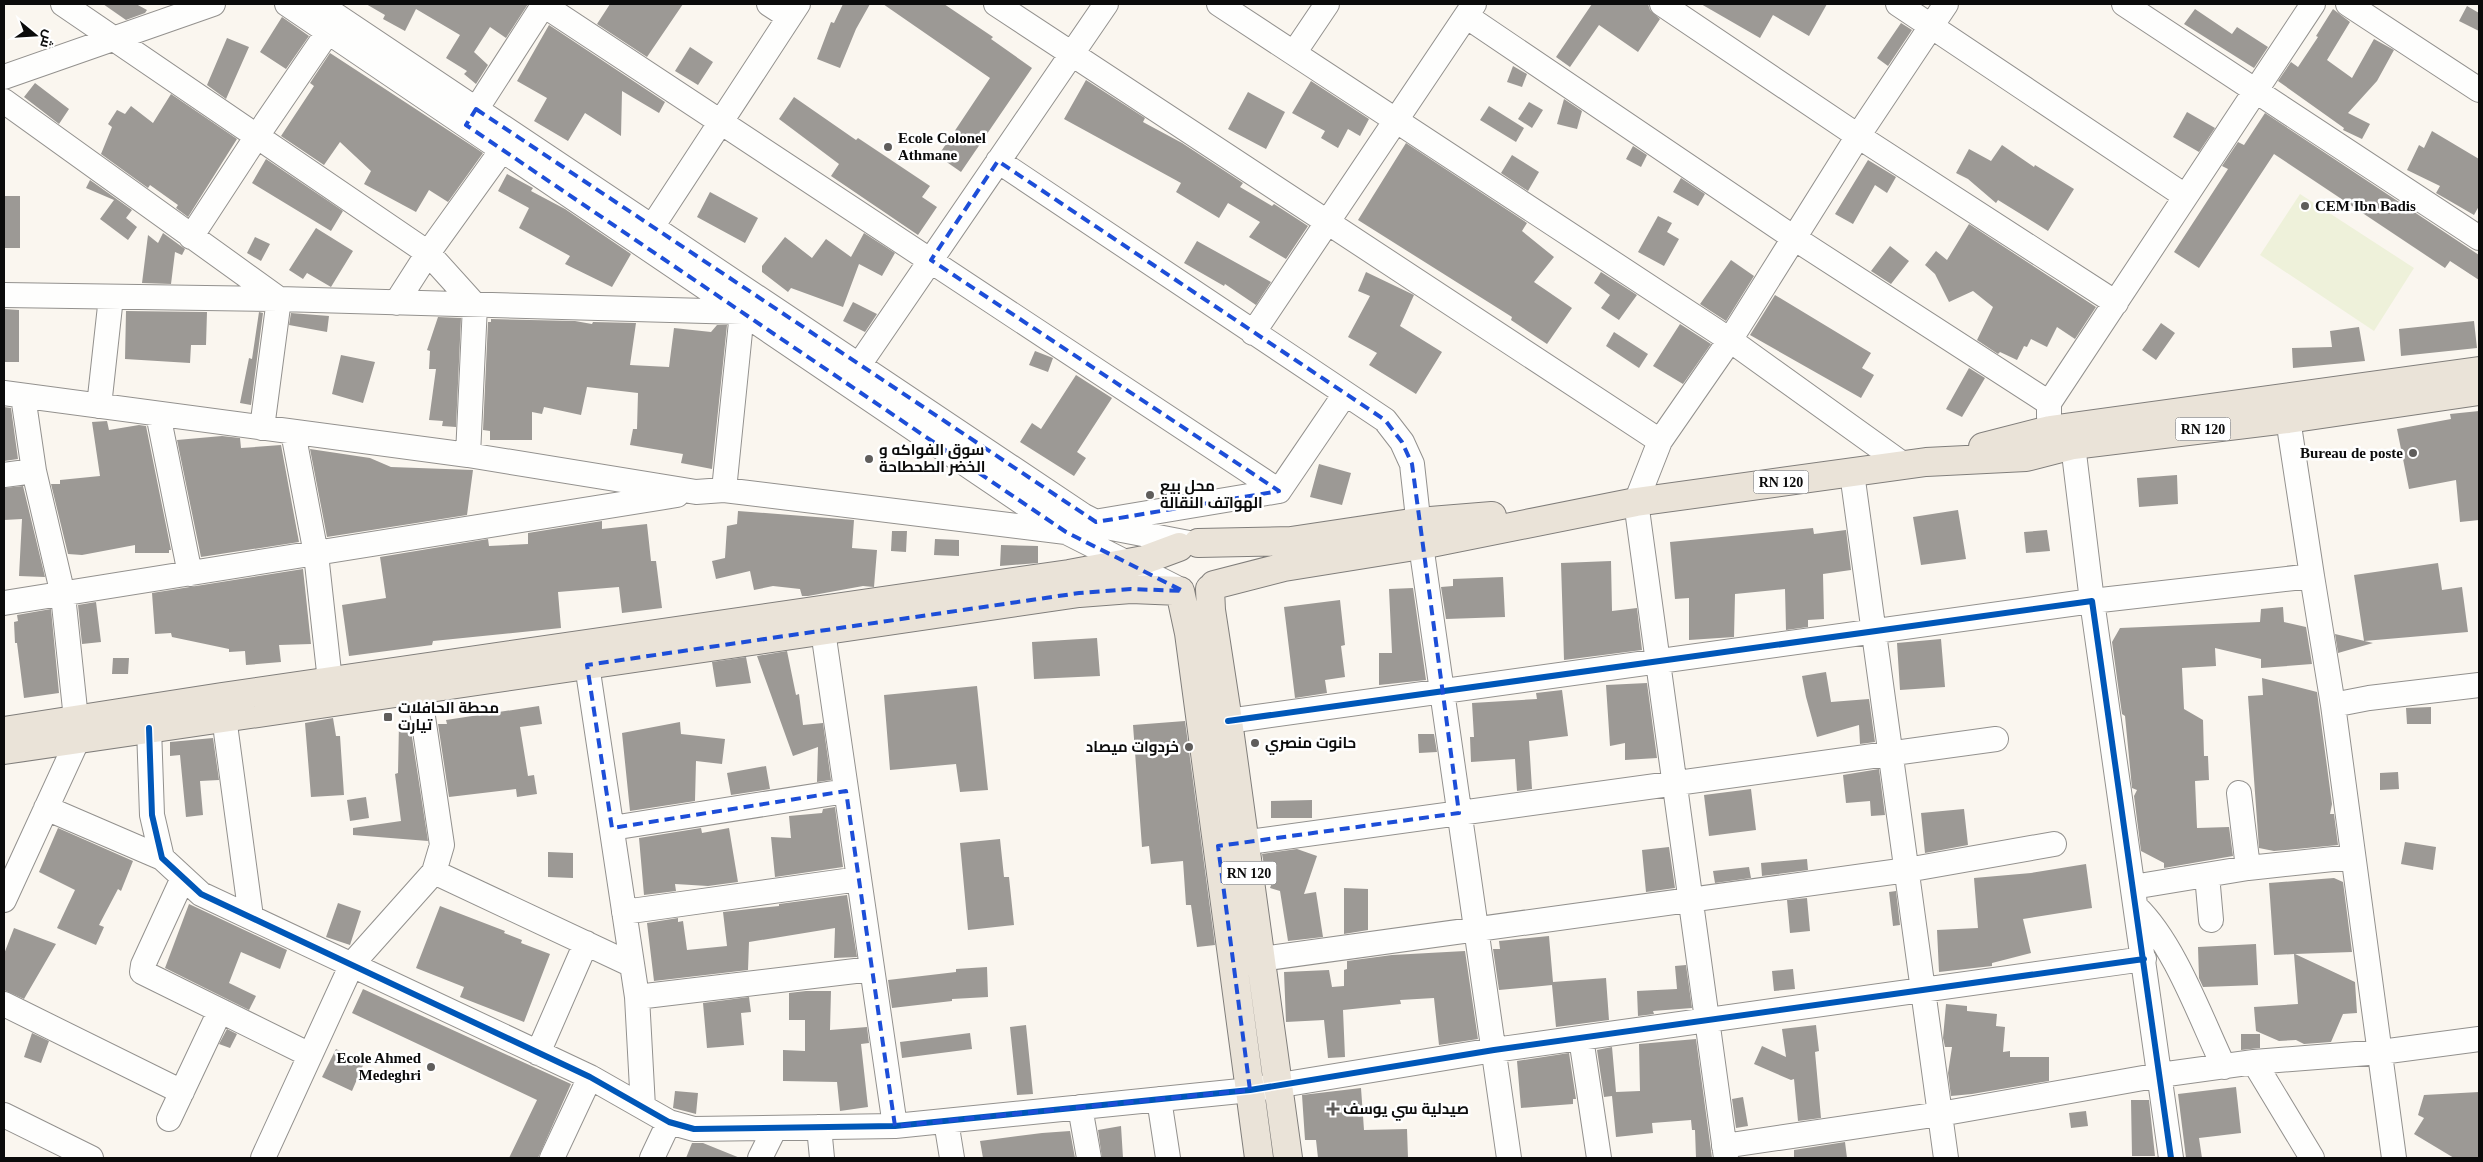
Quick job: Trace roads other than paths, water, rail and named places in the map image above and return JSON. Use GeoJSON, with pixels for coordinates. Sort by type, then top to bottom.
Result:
{"type":"FeatureCollection","features":[{"type":"Feature","properties":{"kind":"main road"},"geometry":{"type":"LineString","coordinates":[[1915,464],[2050,430],[2479,371]]}},
{"type":"Feature","properties":{"kind":"main road","name":"RN 120"},"geometry":{"type":"LineString","coordinates":[[1288,1158],[1211,610],[1212,587],[1284,567],[1419,534],[1915,464],[2026,457],[2073,445],[2288,419],[2479,391]]}},
{"type":"Feature","properties":{"kind":"main road"},"geometry":{"type":"LineString","coordinates":[[4,750],[77,729],[330,681],[1069,574],[1144,560],[1189,545],[1419,534]]}},
{"type":"Feature","properties":{"kind":"main road"},"geometry":{"type":"LineString","coordinates":[[4,731],[149,728],[1079,593],[1130,589],[1178,589],[1197,595],[1212,587],[1218,577],[1218,560],[1214,552],[1189,545],[1172,553],[1167,570],[1178,589]]}},
{"type":"Feature","properties":{"kind":"main road","name":"RN 120"},"geometry":{"type":"LineString","coordinates":[[1178,589],[1189,633],[1259,1158]]}},
{"type":"Feature","properties":{"kind":"street"},"geometry":{"type":"LineString","coordinates":[[63,4],[428,252],[475,305],[468,455]]}},
{"type":"Feature","properties":{"kind":"street"},"geometry":{"type":"LineString","coordinates":[[4,77],[213,4]]}},
{"type":"Feature","properties":{"kind":"street"},"geometry":{"type":"LineString","coordinates":[[287,4],[328,32],[652,227],[1084,516],[1106,527],[1189,545]]}},
{"type":"Feature","properties":{"kind":"street"},"geometry":{"type":"LineString","coordinates":[[319,4],[471,117],[502,150],[1066,532],[1178,589]]}},
{"type":"Feature","properties":{"kind":"street"},"geometry":{"type":"LineString","coordinates":[[471,117],[543,4],[1279,491]]}},
{"type":"Feature","properties":{"kind":"street"},"geometry":{"type":"LineString","coordinates":[[652,227],[793,10],[769,4]]}},
{"type":"Feature","properties":{"kind":"street"},"geometry":{"type":"LineString","coordinates":[[996,4],[1660,441]]}},
{"type":"Feature","properties":{"kind":"street"},"geometry":{"type":"LineString","coordinates":[[859,365],[1106,4]]}},
{"type":"Feature","properties":{"kind":"street"},"geometry":{"type":"LineString","coordinates":[[1219,4],[1915,464]]}},
{"type":"Feature","properties":{"kind":"street"},"geometry":{"type":"LineString","coordinates":[[1294,53],[1326,4]]}},
{"type":"Feature","properties":{"kind":"street"},"geometry":{"type":"LineString","coordinates":[[1662,4],[1858,136],[2116,303]]}},
{"type":"Feature","properties":{"kind":"street"},"geometry":{"type":"LineString","coordinates":[[1898,4],[2185,196]]}},
{"type":"Feature","properties":{"kind":"street"},"geometry":{"type":"LineString","coordinates":[[1946,4],[1858,136],[1730,340],[1660,441],[1636,502],[1725,1152],[2160,1075],[2254,1062],[2381,1052],[2479,1039]]}},
{"type":"Feature","properties":{"kind":"street"},"geometry":{"type":"LineString","coordinates":[[2124,4],[2479,238]]}},
{"type":"Feature","properties":{"kind":"street"},"geometry":{"type":"LineString","coordinates":[[2050,430],[2049,403],[2313,4]]}},
{"type":"Feature","properties":{"kind":"street"},"geometry":{"type":"LineString","coordinates":[[2348,4],[2479,90]]}},
{"type":"Feature","properties":{"kind":"street"},"geometry":{"type":"LineString","coordinates":[[1253,334],[1470,10],[1794,238],[2049,403]]}},
{"type":"Feature","properties":{"kind":"street"},"geometry":{"type":"LineString","coordinates":[[191,237],[328,32]]}},
{"type":"Feature","properties":{"kind":"street"},"geometry":{"type":"LineString","coordinates":[[4,102],[279,299]]}},
{"type":"Feature","properties":{"kind":"street"},"geometry":{"type":"LineString","coordinates":[[396,303],[428,252],[502,150]]}},
{"type":"Feature","properties":{"kind":"street"},"geometry":{"type":"LineString","coordinates":[[998,161],[1253,334],[1385,420],[1402,442],[1412,464],[1419,534],[1509,1158]]}},
{"type":"Feature","properties":{"kind":"street"},"geometry":{"type":"LineString","coordinates":[[4,295],[279,299],[742,312]]}},
{"type":"Feature","properties":{"kind":"street"},"geometry":{"type":"LineString","coordinates":[[99,406],[111,297]]}},
{"type":"Feature","properties":{"kind":"street"},"geometry":{"type":"LineString","coordinates":[[262,428],[279,299]]}},
{"type":"Feature","properties":{"kind":"street"},"geometry":{"type":"LineString","coordinates":[[724,490],[742,312]]}},
{"type":"Feature","properties":{"kind":"street"},"geometry":{"type":"LineString","coordinates":[[4,900],[46,808],[77,729],[63,595],[34,471],[13,394],[468,455],[696,492]]}},
{"type":"Feature","properties":{"kind":"street"},"geometry":{"type":"LineString","coordinates":[[1096,522],[1279,491],[1346,394]]}},
{"type":"Feature","properties":{"kind":"street"},"geometry":{"type":"LineString","coordinates":[[158,414],[190,574]]}},
{"type":"Feature","properties":{"kind":"street"},"geometry":{"type":"LineString","coordinates":[[2288,419],[2332,705],[2394,1158]]}},
{"type":"Feature","properties":{"kind":"street"},"geometry":{"type":"LineString","coordinates":[[293,432],[316,554],[330,681]]}},
{"type":"Feature","properties":{"kind":"street"},"geometry":{"type":"LineString","coordinates":[[2073,445],[2092,601],[2171,1158]]}},
{"type":"Feature","properties":{"kind":"street"},"geometry":{"type":"LineString","coordinates":[[4,475],[34,471]]}},
{"type":"Feature","properties":{"kind":"street"},"geometry":{"type":"LineString","coordinates":[[1852,473],[1946,1158]]}},
{"type":"Feature","properties":{"kind":"street"},"geometry":{"type":"LineString","coordinates":[[4,603],[696,492],[724,490],[1066,532]]}},
{"type":"Feature","properties":{"kind":"street"},"geometry":{"type":"LineString","coordinates":[[1228,721],[1874,633],[2092,601],[2312,576]]}},
{"type":"Feature","properties":{"kind":"street"},"geometry":{"type":"LineString","coordinates":[[822,631],[895,1126]]}},
{"type":"Feature","properties":{"kind":"street"},"geometry":{"type":"LineString","coordinates":[[587,665],[637,997],[643,1107]]}},
{"type":"Feature","properties":{"kind":"street"},"geometry":{"type":"LineString","coordinates":[[2332,705],[2369,698],[2479,686]]}},
{"type":"Feature","properties":{"kind":"street"},"geometry":{"type":"LineString","coordinates":[[263,1158],[352,964],[434,872],[442,845],[419,690]]}},
{"type":"Feature","properties":{"kind":"street"},"geometry":{"type":"LineString","coordinates":[[224,718],[251,917]]}},
{"type":"Feature","properties":{"kind":"street"},"geometry":{"type":"LineString","coordinates":[[149,728],[152,815],[162,858]]}},
{"type":"Feature","properties":{"kind":"street"},"geometry":{"type":"LineString","coordinates":[[1218,846],[1996,739]]}},
{"type":"Feature","properties":{"kind":"street"},"geometry":{"type":"LineString","coordinates":[[612,828],[846,790]]}},
{"type":"Feature","properties":{"kind":"street"},"geometry":{"type":"LineString","coordinates":[[2239,793],[2248,868]]}},
{"type":"Feature","properties":{"kind":"street"},"geometry":{"type":"LineString","coordinates":[[46,808],[162,858],[201,894],[590,1077],[669,1122],[694,1129],[895,1126],[1250,1090],[1494,1050],[2144,959]]}},
{"type":"Feature","properties":{"kind":"street"},"geometry":{"type":"LineString","coordinates":[[1261,959],[1690,902],[1907,870],[2054,844]]}},
{"type":"Feature","properties":{"kind":"street"},"geometry":{"type":"LineString","coordinates":[[2135,897],[2206,874],[2352,857]]}},
{"type":"Feature","properties":{"kind":"street"},"geometry":{"type":"LineString","coordinates":[[434,872],[632,965]]}},
{"type":"Feature","properties":{"kind":"street"},"geometry":{"type":"LineString","coordinates":[[2206,874],[2211,920]]}},
{"type":"Feature","properties":{"kind":"street"},"geometry":{"type":"LineString","coordinates":[[183,878],[143,965],[142,972],[310,1055]]}},
{"type":"Feature","properties":{"kind":"street"},"geometry":{"type":"LineString","coordinates":[[624,912],[859,879]]}},
{"type":"Feature","properties":{"kind":"street"},"geometry":{"type":"LineString","coordinates":[[2135,897],[2167,947],[2224,1067]]}},
{"type":"Feature","properties":{"kind":"street"},"geometry":{"type":"LineString","coordinates":[[538,1053],[586,944]]}},
{"type":"Feature","properties":{"kind":"street"},"geometry":{"type":"LineString","coordinates":[[637,997],[872,969]]}},
{"type":"Feature","properties":{"kind":"street"},"geometry":{"type":"LineString","coordinates":[[4,1004],[182,1092]]}},
{"type":"Feature","properties":{"kind":"street"},"geometry":{"type":"LineString","coordinates":[[170,1119],[220,1012]]}},
{"type":"Feature","properties":{"kind":"street"},"geometry":{"type":"LineString","coordinates":[[1581,1038],[1599,1158]]}},
{"type":"Feature","properties":{"kind":"street"},"geometry":{"type":"LineString","coordinates":[[2254,1062],[2312,1158]]}},
{"type":"Feature","properties":{"kind":"street"},"geometry":{"type":"LineString","coordinates":[[552,1158],[590,1077]]}},
{"type":"Feature","properties":{"kind":"street"},"geometry":{"type":"LineString","coordinates":[[1159,1099],[1168,1158]]}},
{"type":"Feature","properties":{"kind":"street"},"geometry":{"type":"LineString","coordinates":[[1080,1107],[1088,1158]]}},
{"type":"Feature","properties":{"kind":"street"},"geometry":{"type":"LineString","coordinates":[[4,1115],[91,1158]]}},
{"type":"Feature","properties":{"kind":"street"},"geometry":{"type":"LineString","coordinates":[[946,1120],[952,1158]]}},
{"type":"Feature","properties":{"kind":"street"},"geometry":{"type":"LineString","coordinates":[[652,1158],[669,1122]]}},
{"type":"Feature","properties":{"kind":"street"},"geometry":{"type":"LineString","coordinates":[[819,1127],[822,1158]]}},
{"type":"Feature","properties":{"kind":"street"},"geometry":{"type":"LineString","coordinates":[[760,1158],[775,1128]]}},
{"type":"Feature","properties":{"kind":"place","name":"Ecole Colonel Athmane"},"geometry":{"type":"Point","coordinates":[888,147]}},
{"type":"Feature","properties":{"kind":"place","name":"CEM Ibn Badis"},"geometry":{"type":"Point","coordinates":[2305,206]}},
{"type":"Feature","properties":{"kind":"place","name":"Bureau de poste"},"geometry":{"type":"Point","coordinates":[2413,453]}},
{"type":"Feature","properties":{"kind":"place","name":"سوق الفواكه و الخضر الطحطاحة"},"geometry":{"type":"Point","coordinates":[869,459]}},
{"type":"Feature","properties":{"kind":"place","name":"محل بيع الهواتف النقالة"},"geometry":{"type":"Point","coordinates":[1150,495]}},
{"type":"Feature","properties":{"kind":"place","name":"محطة الحافلات تيارت"},"geometry":{"type":"Point","coordinates":[388,717]}},
{"type":"Feature","properties":{"kind":"place","name":"حانوت منصري"},"geometry":{"type":"Point","coordinates":[1255,743]}},
{"type":"Feature","properties":{"kind":"place","name":"خردوات ميصاد"},"geometry":{"type":"Point","coordinates":[1189,747]}},
{"type":"Feature","properties":{"kind":"place","name":"Ecole Ahmed Medeghri"},"geometry":{"type":"Point","coordinates":[431,1067]}},
{"type":"Feature","properties":{"kind":"place","name":"صيدلية سي يوسف"},"geometry":{"type":"Point","coordinates":[1333,1109]}}]}
